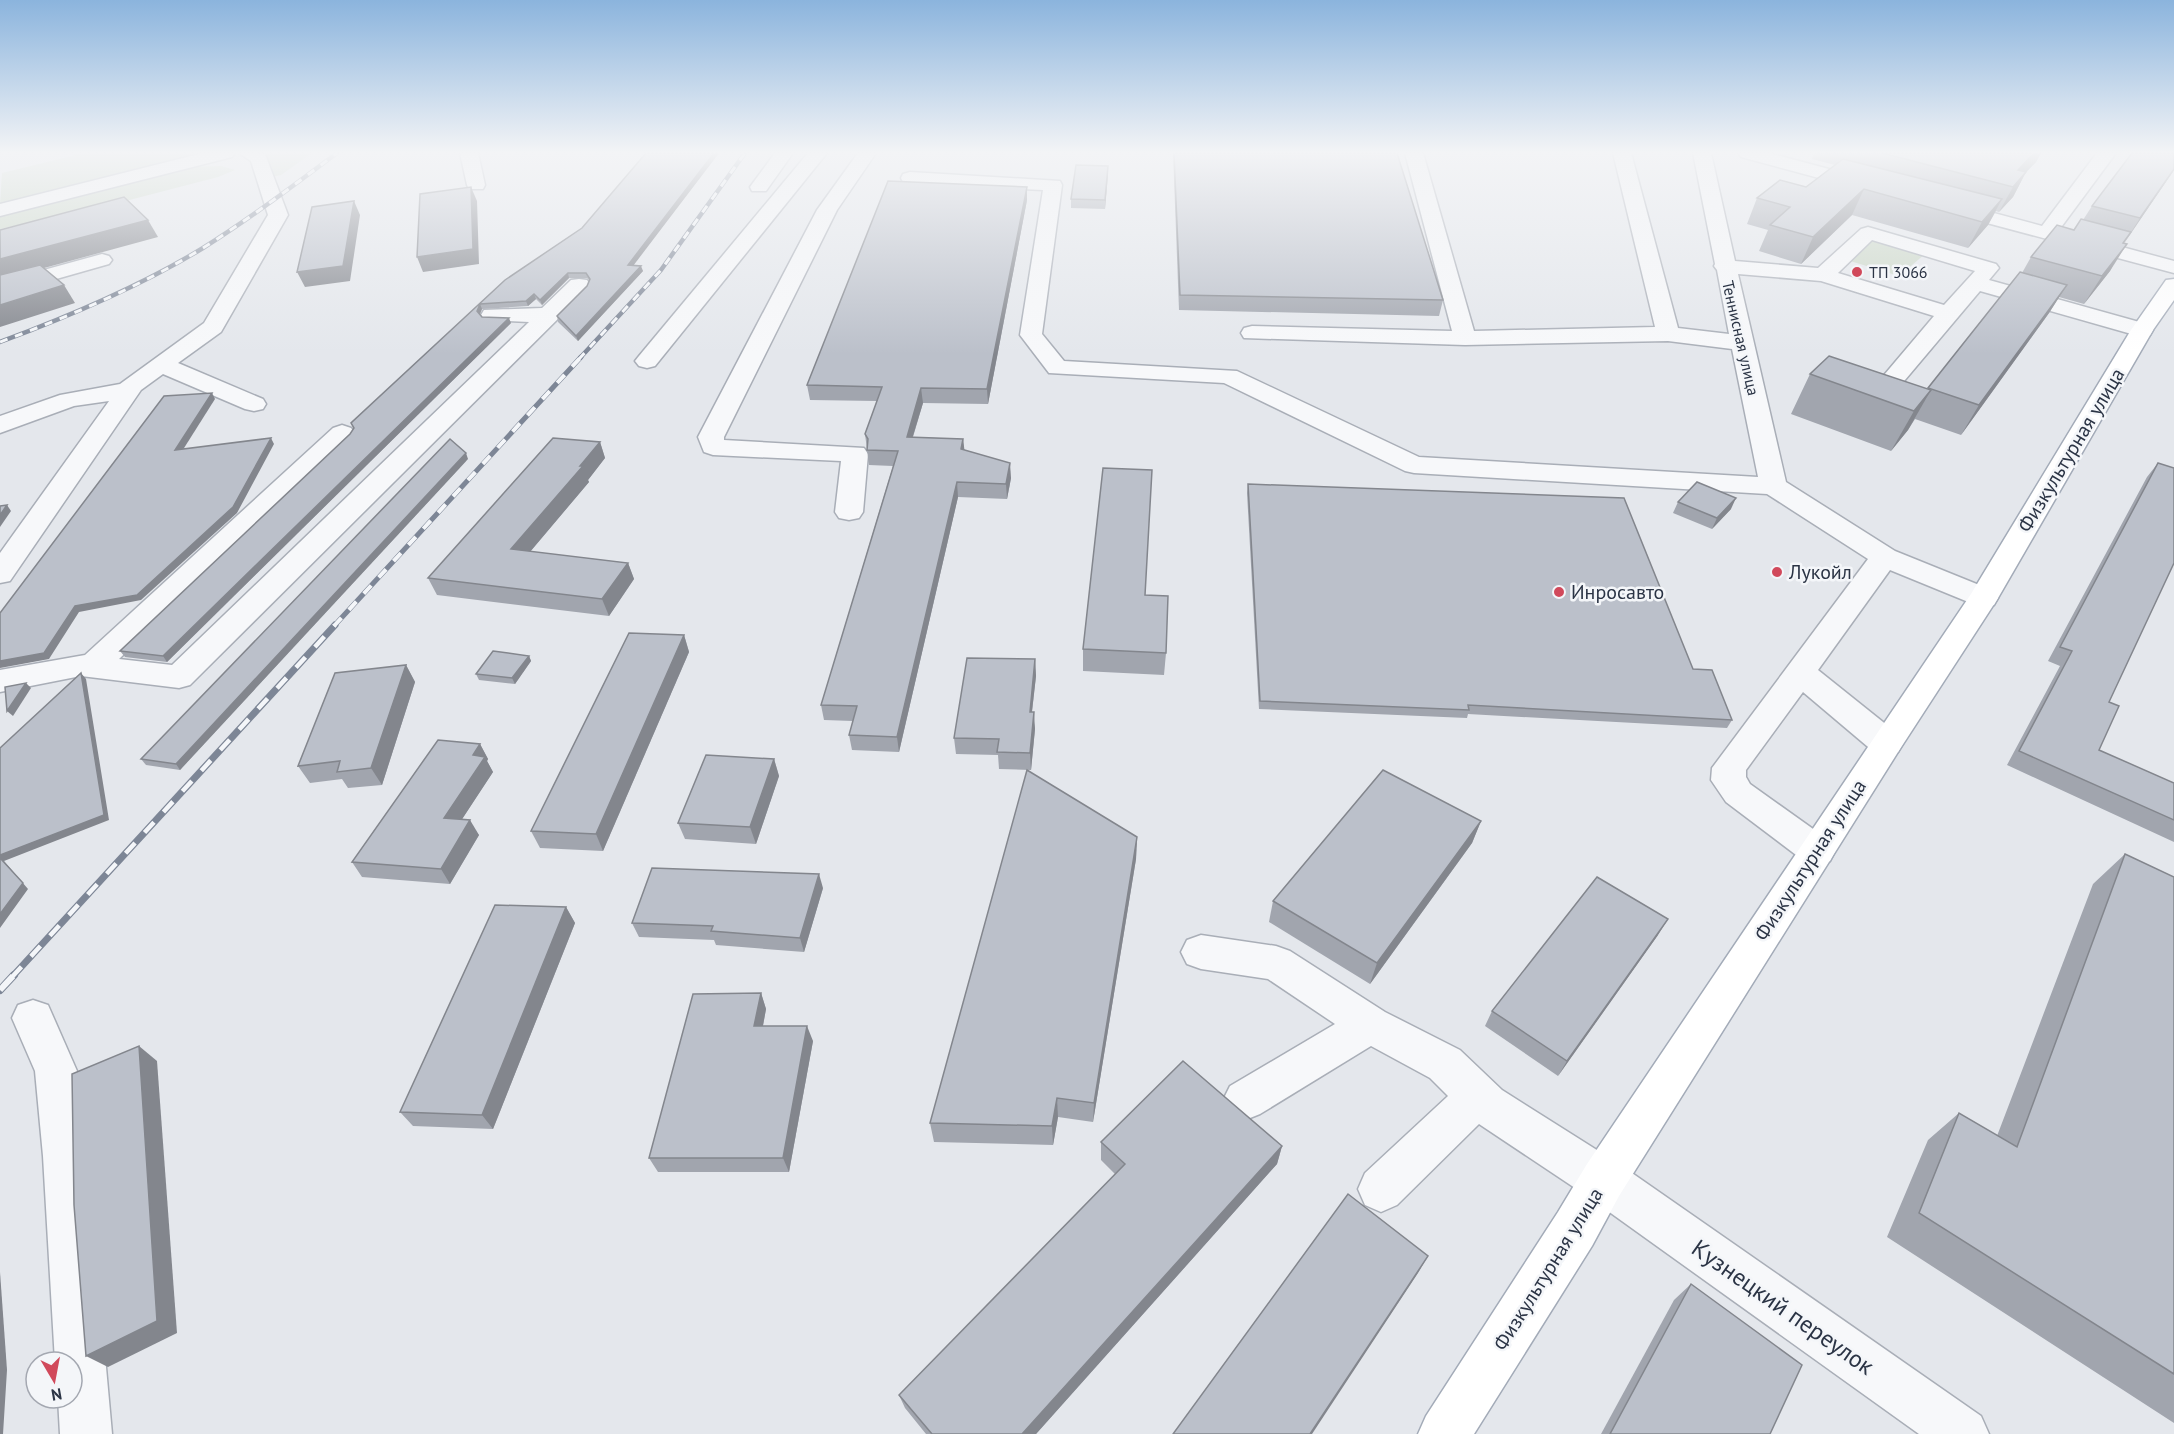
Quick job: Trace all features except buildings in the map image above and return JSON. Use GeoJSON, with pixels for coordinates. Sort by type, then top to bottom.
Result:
{"type":"FeatureCollection","features":[{"type":"Feature","properties":{"kind":"main road","name":"Физкультурная улица"},"geometry":{"type":"LineString","coordinates":[[1444,1434],[1575,1229],[1603,1180],[1886,743],[1983,598],[2142,330],[2174,285]]}},
{"type":"Feature","properties":{"kind":"street"},"geometry":{"type":"LineString","coordinates":[[0,574],[132,385],[213,327],[275,220]]}},
{"type":"Feature","properties":{"kind":"street"},"geometry":{"type":"LineString","coordinates":[[647,361],[763,220]]}},
{"type":"Feature","properties":{"kind":"street"},"geometry":{"type":"LineString","coordinates":[[822,220],[711,437],[713,447],[855,454],[849,512]]}},
{"type":"Feature","properties":{"kind":"street"},"geometry":{"type":"LineString","coordinates":[[1048,220],[1031,335],[1057,368],[1229,376],[1414,465],[1773,486],[1886,557],[1983,598]]}},
{"type":"Feature","properties":{"kind":"street"},"geometry":{"type":"LineString","coordinates":[[1433,220],[1466,338]]}},
{"type":"Feature","properties":{"kind":"street"},"geometry":{"type":"LineString","coordinates":[[1639,220],[1668,334]]}},
{"type":"Feature","properties":{"kind":"street","name":"Теннисная улица"},"geometry":{"type":"LineString","coordinates":[[1715,220],[1773,486]]}},
{"type":"Feature","properties":{"kind":"street"},"geometry":{"type":"LineString","coordinates":[[1998,220],[2174,267]]}},
{"type":"Feature","properties":{"kind":"street"},"geometry":{"type":"LineString","coordinates":[[2047,233],[2057,220]]}},
{"type":"Feature","properties":{"kind":"street"},"geometry":{"type":"LineString","coordinates":[[1823,275],[1868,233],[1989,268],[1869,407]]}},
{"type":"Feature","properties":{"kind":"street"},"geometry":{"type":"LineString","coordinates":[[0,289],[102,260]]}},
{"type":"Feature","properties":{"kind":"street"},"geometry":{"type":"LineString","coordinates":[[1724,266],[1823,275],[1948,313]]}},
{"type":"Feature","properties":{"kind":"street"},"geometry":{"type":"LineString","coordinates":[[1975,283],[2142,330]]}},
{"type":"Feature","properties":{"kind":"street"},"geometry":{"type":"LineString","coordinates":[[0,681],[81,666],[179,676],[579,285]]}},
{"type":"Feature","properties":{"kind":"street"},"geometry":{"type":"LineString","coordinates":[[492,315],[548,315]]}},
{"type":"Feature","properties":{"kind":"street"},"geometry":{"type":"LineString","coordinates":[[1252,333],[1466,338],[1668,334],[1743,343]]}},
{"type":"Feature","properties":{"kind":"street"},"geometry":{"type":"LineString","coordinates":[[161,364],[254,404]]}},
{"type":"Feature","properties":{"kind":"street"},"geometry":{"type":"LineString","coordinates":[[0,425],[69,400],[129,390]]}},
{"type":"Feature","properties":{"kind":"street"},"geometry":{"type":"LineString","coordinates":[[91,666],[342,433]]}},
{"type":"Feature","properties":{"kind":"street"},"geometry":{"type":"LineString","coordinates":[[1817,851],[1738,793],[1728,780],[1729,768],[1886,557]]}},
{"type":"Feature","properties":{"kind":"street"},"geometry":{"type":"LineString","coordinates":[[1800,672],[1886,743]]}},
{"type":"Feature","properties":{"kind":"street","name":"Кузнецкий переулок"},"geometry":{"type":"LineString","coordinates":[[1201,952],[1276,963],[1370,1025],[1445,1064],[1487,1106],[1603,1180],[1963,1434]]}},
{"type":"Feature","properties":{"kind":"street"},"geometry":{"type":"LineString","coordinates":[[33,1018],[56,1071],[65,1156],[86,1434]]}},
{"type":"Feature","properties":{"kind":"street"},"geometry":{"type":"LineString","coordinates":[[1245,1100],[1370,1025]]}},
{"type":"Feature","properties":{"kind":"street"},"geometry":{"type":"LineString","coordinates":[[1381,1189],[1478,1096]]}},
{"type":"Feature","properties":{"kind":"green space"},"geometry":{"type":"Polygon","coordinates":[[[0,220],[41,220],[0,229],[0,220]]]}},
{"type":"Feature","properties":{"kind":"green space"},"geometry":{"type":"Polygon","coordinates":[[[1874,238],[1925,254],[1899,276],[1847,260],[1874,238]]]}},
{"type":"Feature","properties":{"kind":"railway"},"geometry":{"type":"LineString","coordinates":[[0,342],[104,300],[179,262],[245,220]]}},
{"type":"Feature","properties":{"kind":"railway"},"geometry":{"type":"LineString","coordinates":[[579,359],[661,270],[697,220]]}},
{"type":"Feature","properties":{"kind":"railway"},"geometry":{"type":"LineString","coordinates":[[334,626],[581,357]]}},
{"type":"Feature","properties":{"kind":"railway"},"geometry":{"type":"LineString","coordinates":[[12,977],[335,625]]}},
{"type":"Feature","properties":{"kind":"railway"},"geometry":{"type":"LineString","coordinates":[[0,990],[14,975]]}},
{"type":"Feature","properties":{"kind":"place","name":"ТП 3066"},"geometry":{"type":"Point","coordinates":[1857,272]}},
{"type":"Feature","properties":{"kind":"place","name":"Лукойл"},"geometry":{"type":"Point","coordinates":[1777,572]}},
{"type":"Feature","properties":{"kind":"place","name":"Инросавто"},"geometry":{"type":"Point","coordinates":[1559,592]}}]}
